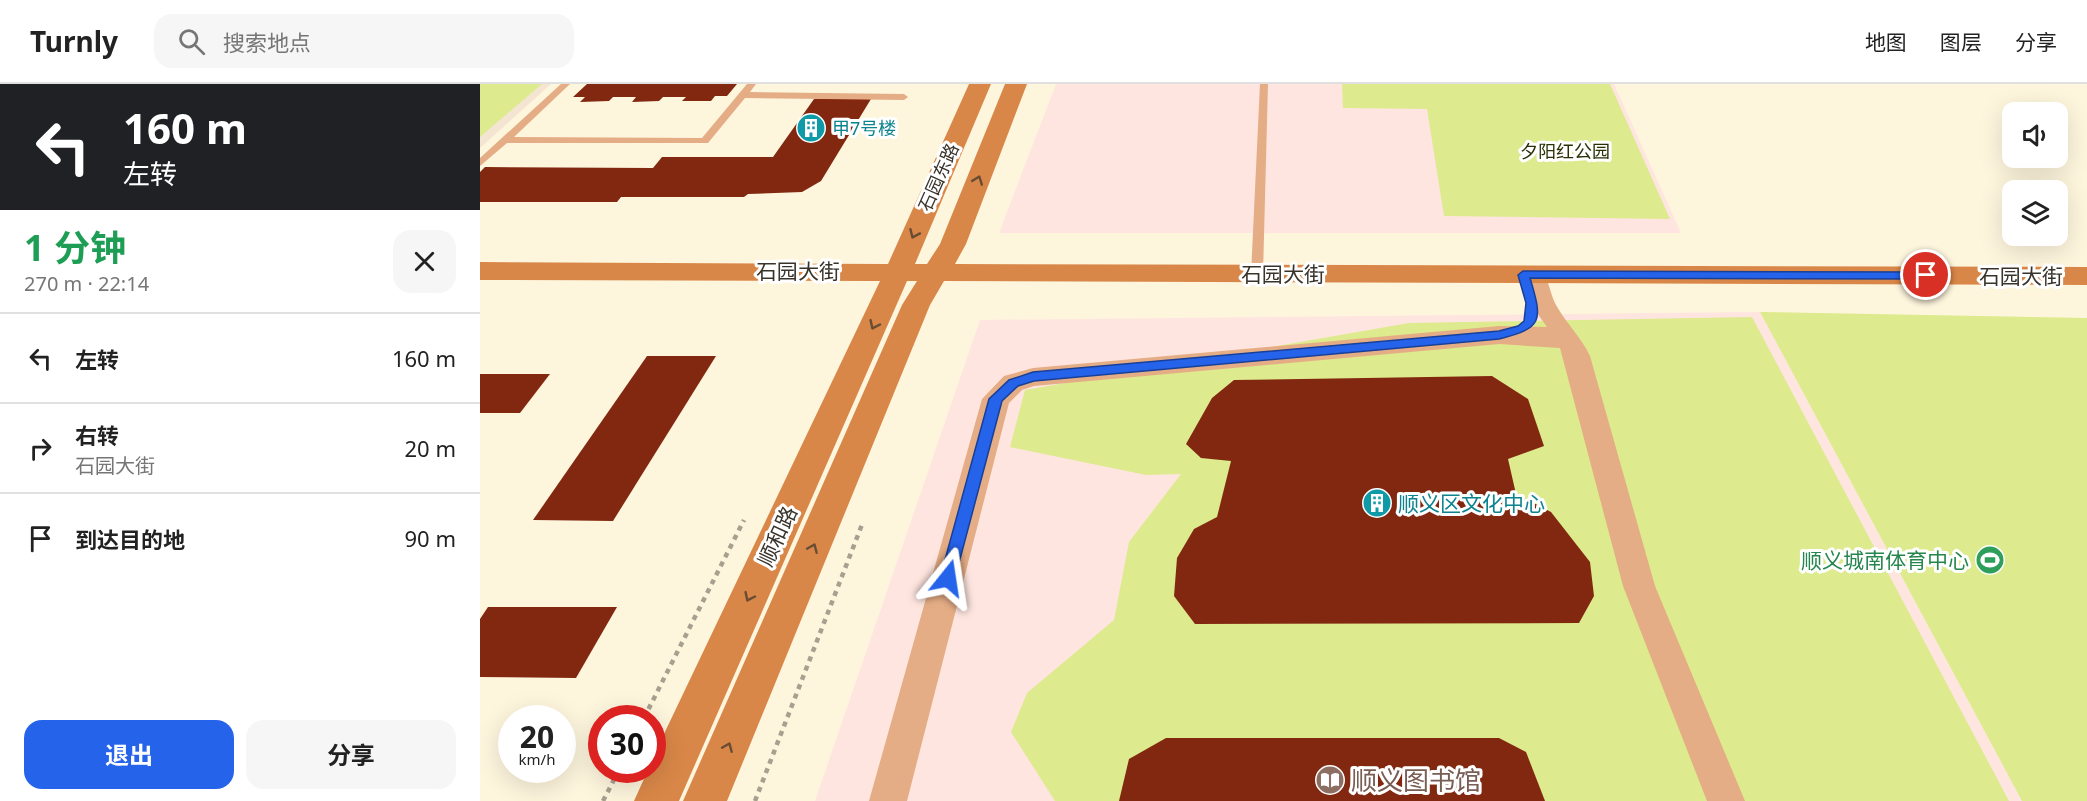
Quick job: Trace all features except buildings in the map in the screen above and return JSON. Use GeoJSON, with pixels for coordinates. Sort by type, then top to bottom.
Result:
{"type":"FeatureCollection","features":[{"type":"Feature","properties":{"kind":"main road","name":"石园东路"},"geometry":{"type":"LineString","coordinates":[[897,271],[980,84]]}},
{"type":"Feature","properties":{"kind":"main road","name":"石园东路"},"geometry":{"type":"LineString","coordinates":[[938,272],[953,244],[1016,84]]}},
{"type":"Feature","properties":{"kind":"main road","name":"石园大街"},"geometry":{"type":"LineString","coordinates":[[480,271],[2087,276]]}},
{"type":"Feature","properties":{"kind":"main road","name":"顺和路"},"geometry":{"type":"LineString","coordinates":[[656,801],[897,271]]}},
{"type":"Feature","properties":{"kind":"main road","name":"顺和路"},"geometry":{"type":"LineString","coordinates":[[705,801],[916,305],[938,272]]}},
{"type":"Feature","properties":{"kind":"street"},"geometry":{"type":"LineString","coordinates":[[1499,335],[1522,329],[1530,322],[1532,303],[1529,275]]}},
{"type":"Feature","properties":{"kind":"street"},"geometry":{"type":"LineString","coordinates":[[1529,275],[1544,306],[1570,341],[1639,586],[1726,801]]}},
{"type":"Feature","properties":{"kind":"street"},"geometry":{"type":"LineString","coordinates":[[888,801],[996,399],[1013,383],[1033,377],[1499,335],[1547,336],[1570,341]]}},
{"type":"Feature","properties":{"kind":"lane"},"geometry":{"type":"LineString","coordinates":[[480,162],[566,84]]}},
{"type":"Feature","properties":{"kind":"lane"},"geometry":{"type":"LineString","coordinates":[[504,140],[705,141],[752,84]]}},
{"type":"Feature","properties":{"kind":"lane"},"geometry":{"type":"LineString","coordinates":[[1257,274],[1264,84]]}},
{"type":"Feature","properties":{"kind":"lane"},"geometry":{"type":"LineString","coordinates":[[743,95],[904,97]]}},
{"type":"Feature","properties":{"kind":"path"},"geometry":{"type":"LineString","coordinates":[[603,801],[612,783]]}},
{"type":"Feature","properties":{"kind":"shaded area"},"geometry":{"type":"Polygon","coordinates":[[[480,84],[551,84],[480,148],[480,84]]]}},
{"type":"Feature","properties":{"kind":"shaded area"},"geometry":{"type":"Polygon","coordinates":[[[1056,84],[1614,84],[1681,233],[999,233],[1056,84]]]}},
{"type":"Feature","properties":{"kind":"shaded area","name":"顺义区文化中心"},"geometry":{"type":"Polygon","coordinates":[[[1760,312],[2022,801],[815,801],[980,320],[1760,312]]]}},
{"type":"Feature","properties":{"kind":"green space"},"geometry":{"type":"Polygon","coordinates":[[[480,84],[542,84],[480,137],[480,84]]]}},
{"type":"Feature","properties":{"kind":"green space","name":"夕阳红公园"},"geometry":{"type":"Polygon","coordinates":[[[1342,84],[1610,84],[1670,219],[1444,216],[1427,109],[1343,108],[1342,84]]]}},
{"type":"Feature","properties":{"kind":"green space","name":"顺义城南体育中心"},"geometry":{"type":"Polygon","coordinates":[[[1760,312],[2087,318],[2087,801],[2022,801],[1760,312]]]}},
{"type":"Feature","properties":{"kind":"green space","name":"顺义区文化中心"},"geometry":{"type":"Polygon","coordinates":[[[1752,317],[2009,801],[1055,801],[1011,732],[1027,693],[1114,620],[1129,542],[1181,474],[1146,475],[1010,447],[1025,390],[1409,323],[1752,317]]]}},
{"type":"Feature","properties":{"kind":"place","name":"甲7号楼"},"geometry":{"type":"Point","coordinates":[811,128]}},
{"type":"Feature","properties":{"kind":"place","name":"顺义区文化中心"},"geometry":{"type":"Point","coordinates":[1377,503]}},
{"type":"Feature","properties":{"kind":"place","name":"顺义城南体育中心"},"geometry":{"type":"Point","coordinates":[1990,560]}},
{"type":"Feature","properties":{"kind":"place","name":"顺义图书馆"},"geometry":{"type":"Point","coordinates":[1330,780]}},
{"type":"Feature","properties":{"kind":"route"},"geometry":{"type":"LineString","coordinates":[[948,578],[996,399],[1013,383],[1033,377],[1499,335],[1522,329],[1530,322],[1533,312],[1532,303],[1523,275],[1926,275]]}}]}
